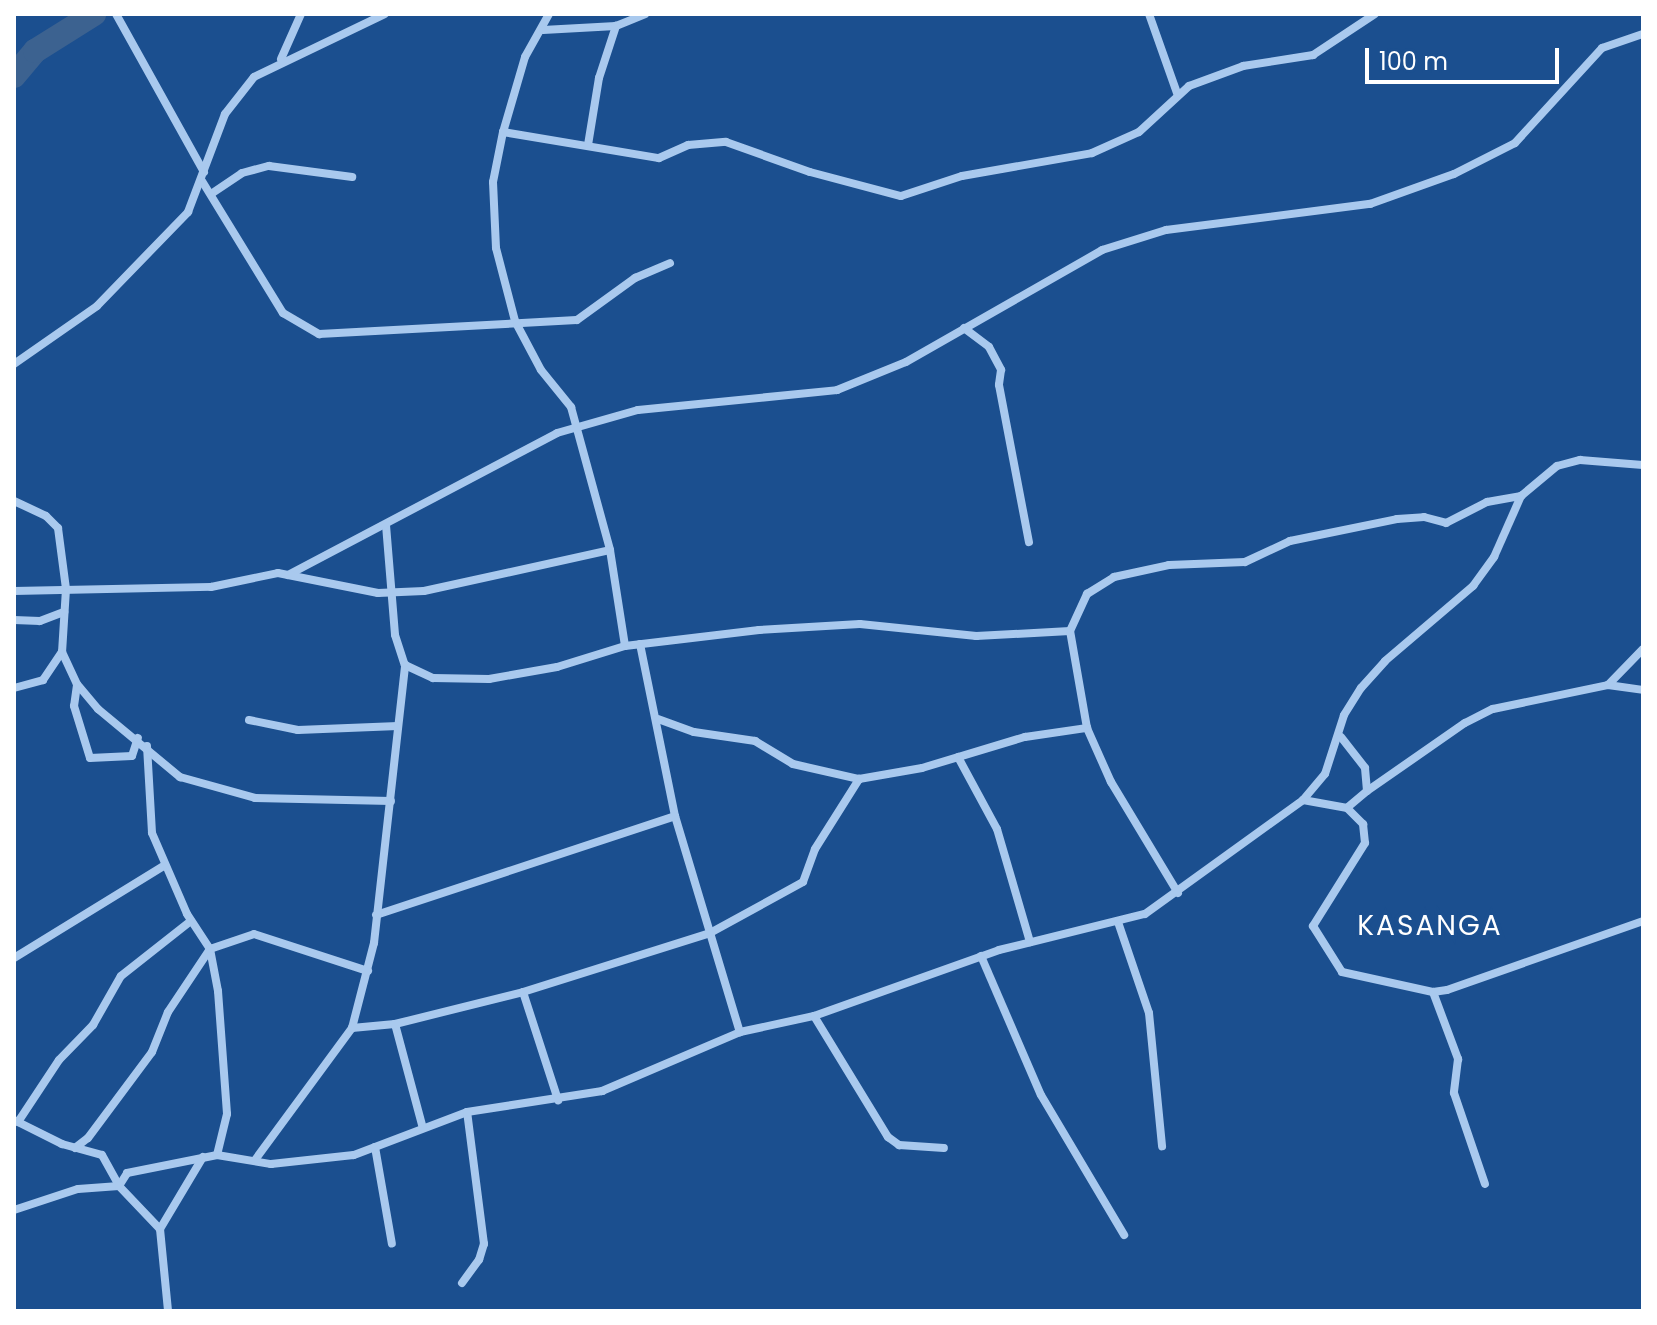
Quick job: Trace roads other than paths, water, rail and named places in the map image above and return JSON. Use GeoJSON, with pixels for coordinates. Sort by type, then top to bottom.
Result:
{"type":"FeatureCollection","features":[{"type":"Feature","properties":{"kind":"street"},"geometry":{"type":"LineString","coordinates":[[116,14],[211,194],[283,313],[308,331],[367,334],[515,321],[577,320],[635,278],[670,263]]}},
{"type":"Feature","properties":{"kind":"street"},"geometry":{"type":"LineString","coordinates":[[281,60],[301,14]]}},
{"type":"Feature","properties":{"kind":"street"},"geometry":{"type":"LineString","coordinates":[[14,364],[69,329],[122,283],[188,212],[233,100],[254,77],[281,60],[385,14]]}},
{"type":"Feature","properties":{"kind":"street"},"geometry":{"type":"LineString","coordinates":[[549,14],[543,30],[525,57],[503,132],[493,182],[493,218],[505,295],[515,321],[541,370],[571,407],[573,430],[610,550],[625,646]]}},
{"type":"Feature","properties":{"kind":"street"},"geometry":{"type":"LineString","coordinates":[[543,30],[616,26],[645,14]]}},
{"type":"Feature","properties":{"kind":"street"},"geometry":{"type":"LineString","coordinates":[[1149,14],[1177,93]]}},
{"type":"Feature","properties":{"kind":"street"},"geometry":{"type":"LineString","coordinates":[[503,132],[659,158],[688,145],[726,142],[810,172],[901,196],[962,176],[1092,153],[1139,132],[1177,93],[1243,66],[1313,55],[1375,14]]}},
{"type":"Feature","properties":{"kind":"street"},"geometry":{"type":"LineString","coordinates":[[588,145],[599,78],[616,26]]}},
{"type":"Feature","properties":{"kind":"street"},"geometry":{"type":"LineString","coordinates":[[288,575],[386,525],[533,443],[638,410],[837,390],[906,362],[1102,250],[1166,230],[1370,204],[1492,159],[1515,143],[1602,48],[1643,34]]}},
{"type":"Feature","properties":{"kind":"street"},"geometry":{"type":"LineString","coordinates":[[211,194],[242,173],[269,166],[352,177]]}},
{"type":"Feature","properties":{"kind":"street"},"geometry":{"type":"LineString","coordinates":[[964,328],[989,347],[1001,370],[999,385],[1029,542]]}},
{"type":"Feature","properties":{"kind":"street"},"geometry":{"type":"LineString","coordinates":[[119,1186],[127,1173],[217,1155],[271,1164],[325,1160],[375,1147],[422,1125],[467,1112],[558,1100],[622,1085],[740,1032],[814,1016],[981,956],[1145,914],[1303,800],[1325,774],[1341,737],[1344,715],[1376,670],[1480,578],[1521,496],[1557,466],[1580,460],[1643,465]]}},
{"type":"Feature","properties":{"kind":"street"},"geometry":{"type":"LineString","coordinates":[[1178,893],[1111,782],[1087,728],[1070,631],[1087,594],[1114,577],[1169,565],[1245,562],[1290,541],[1397,519],[1424,517],[1446,523],[1487,502],[1521,496]]}},
{"type":"Feature","properties":{"kind":"street"},"geometry":{"type":"LineString","coordinates":[[14,501],[57,526],[66,589],[62,652],[77,684],[98,709],[138,738],[191,784],[308,802],[391,801]]}},
{"type":"Feature","properties":{"kind":"street"},"geometry":{"type":"LineString","coordinates":[[255,1160],[352,1028],[368,971],[391,801],[405,665],[389,592],[386,525]]}},
{"type":"Feature","properties":{"kind":"street"},"geometry":{"type":"LineString","coordinates":[[14,591],[211,587],[265,574],[389,592],[465,585],[610,550]]}},
{"type":"Feature","properties":{"kind":"street"},"geometry":{"type":"LineString","coordinates":[[14,620],[40,621],[64,612]]}},
{"type":"Feature","properties":{"kind":"street"},"geometry":{"type":"LineString","coordinates":[[405,665],[433,678],[489,679],[557,667],[625,646],[860,624],[976,636],[1070,631]]}},
{"type":"Feature","properties":{"kind":"street"},"geometry":{"type":"LineString","coordinates":[[640,644],[658,719],[675,816],[740,1032]]}},
{"type":"Feature","properties":{"kind":"street"},"geometry":{"type":"LineString","coordinates":[[1608,685],[1643,649]]}},
{"type":"Feature","properties":{"kind":"street"},"geometry":{"type":"LineString","coordinates":[[14,688],[43,680],[62,652]]}},
{"type":"Feature","properties":{"kind":"street"},"geometry":{"type":"LineString","coordinates":[[77,684],[74,706],[90,758],[132,756],[148,765]]}},
{"type":"Feature","properties":{"kind":"street"},"geometry":{"type":"LineString","coordinates":[[1347,808],[1432,742],[1493,709],[1608,685],[1643,690]]}},
{"type":"Feature","properties":{"kind":"street"},"geometry":{"type":"LineString","coordinates":[[658,719],[694,732],[755,741],[793,764],[859,779],[958,757],[1025,737],[1087,728]]}},
{"type":"Feature","properties":{"kind":"street"},"geometry":{"type":"LineString","coordinates":[[249,720],[298,730],[398,726]]}},
{"type":"Feature","properties":{"kind":"street"},"geometry":{"type":"LineString","coordinates":[[1341,737],[1365,768],[1367,791]]}},
{"type":"Feature","properties":{"kind":"street"},"geometry":{"type":"LineString","coordinates":[[132,756],[138,738]]}},
{"type":"Feature","properties":{"kind":"street"},"geometry":{"type":"LineString","coordinates":[[146,745],[149,819],[165,865],[191,921],[210,949],[227,1114],[217,1155]]}},
{"type":"Feature","properties":{"kind":"street"},"geometry":{"type":"LineString","coordinates":[[958,757],[997,829],[1030,942]]}},
{"type":"Feature","properties":{"kind":"street"},"geometry":{"type":"LineString","coordinates":[[352,1028],[395,1024],[523,992],[710,933],[803,882],[815,849],[859,779]]}},
{"type":"Feature","properties":{"kind":"street"},"geometry":{"type":"LineString","coordinates":[[1303,800],[1347,808],[1363,824],[1365,843],[1317,911],[1314,933],[1342,972],[1433,992],[1567,951],[1643,921]]}},
{"type":"Feature","properties":{"kind":"street"},"geometry":{"type":"LineString","coordinates":[[376,915],[675,816]]}},
{"type":"Feature","properties":{"kind":"street"},"geometry":{"type":"LineString","coordinates":[[14,958],[165,865]]}},
{"type":"Feature","properties":{"kind":"street"},"geometry":{"type":"LineString","coordinates":[[160,1229],[119,1186],[102,1155],[75,1148],[16,1121],[59,1060],[93,1025],[121,976],[191,921]]}},
{"type":"Feature","properties":{"kind":"street"},"geometry":{"type":"LineString","coordinates":[[1118,922],[1149,1013],[1162,1146]]}},
{"type":"Feature","properties":{"kind":"street"},"geometry":{"type":"LineString","coordinates":[[75,1148],[88,1138],[152,1052],[168,1012],[210,949],[254,934],[368,971]]}},
{"type":"Feature","properties":{"kind":"street"},"geometry":{"type":"LineString","coordinates":[[981,956],[1041,1095],[1124,1235]]}},
{"type":"Feature","properties":{"kind":"street"},"geometry":{"type":"LineString","coordinates":[[523,992],[558,1100]]}},
{"type":"Feature","properties":{"kind":"street"},"geometry":{"type":"LineString","coordinates":[[1433,992],[1458,1059],[1454,1093],[1485,1184]]}},
{"type":"Feature","properties":{"kind":"street"},"geometry":{"type":"LineString","coordinates":[[814,1016],[888,1137],[899,1145],[944,1148]]}},
{"type":"Feature","properties":{"kind":"street"},"geometry":{"type":"LineString","coordinates":[[395,1024],[422,1125]]}},
{"type":"Feature","properties":{"kind":"street"},"geometry":{"type":"LineString","coordinates":[[462,1283],[479,1260],[484,1244],[467,1112]]}},
{"type":"Feature","properties":{"kind":"street"},"geometry":{"type":"LineString","coordinates":[[375,1147],[392,1244]]}},
{"type":"Feature","properties":{"kind":"street"},"geometry":{"type":"LineString","coordinates":[[168,1311],[160,1229],[203,1157]]}},
{"type":"Feature","properties":{"kind":"street"},"geometry":{"type":"LineString","coordinates":[[14,1210],[78,1189],[119,1186]]}},
{"type":"Feature","properties":{"kind":"waterway"},"geometry":{"type":"LineString","coordinates":[[14,76],[35,51],[94,14]]}},
{"type":"Feature","properties":{"kind":"district","name":"KASANGA"},"geometry":{"type":"Point","coordinates":[1430,926]}}]}
